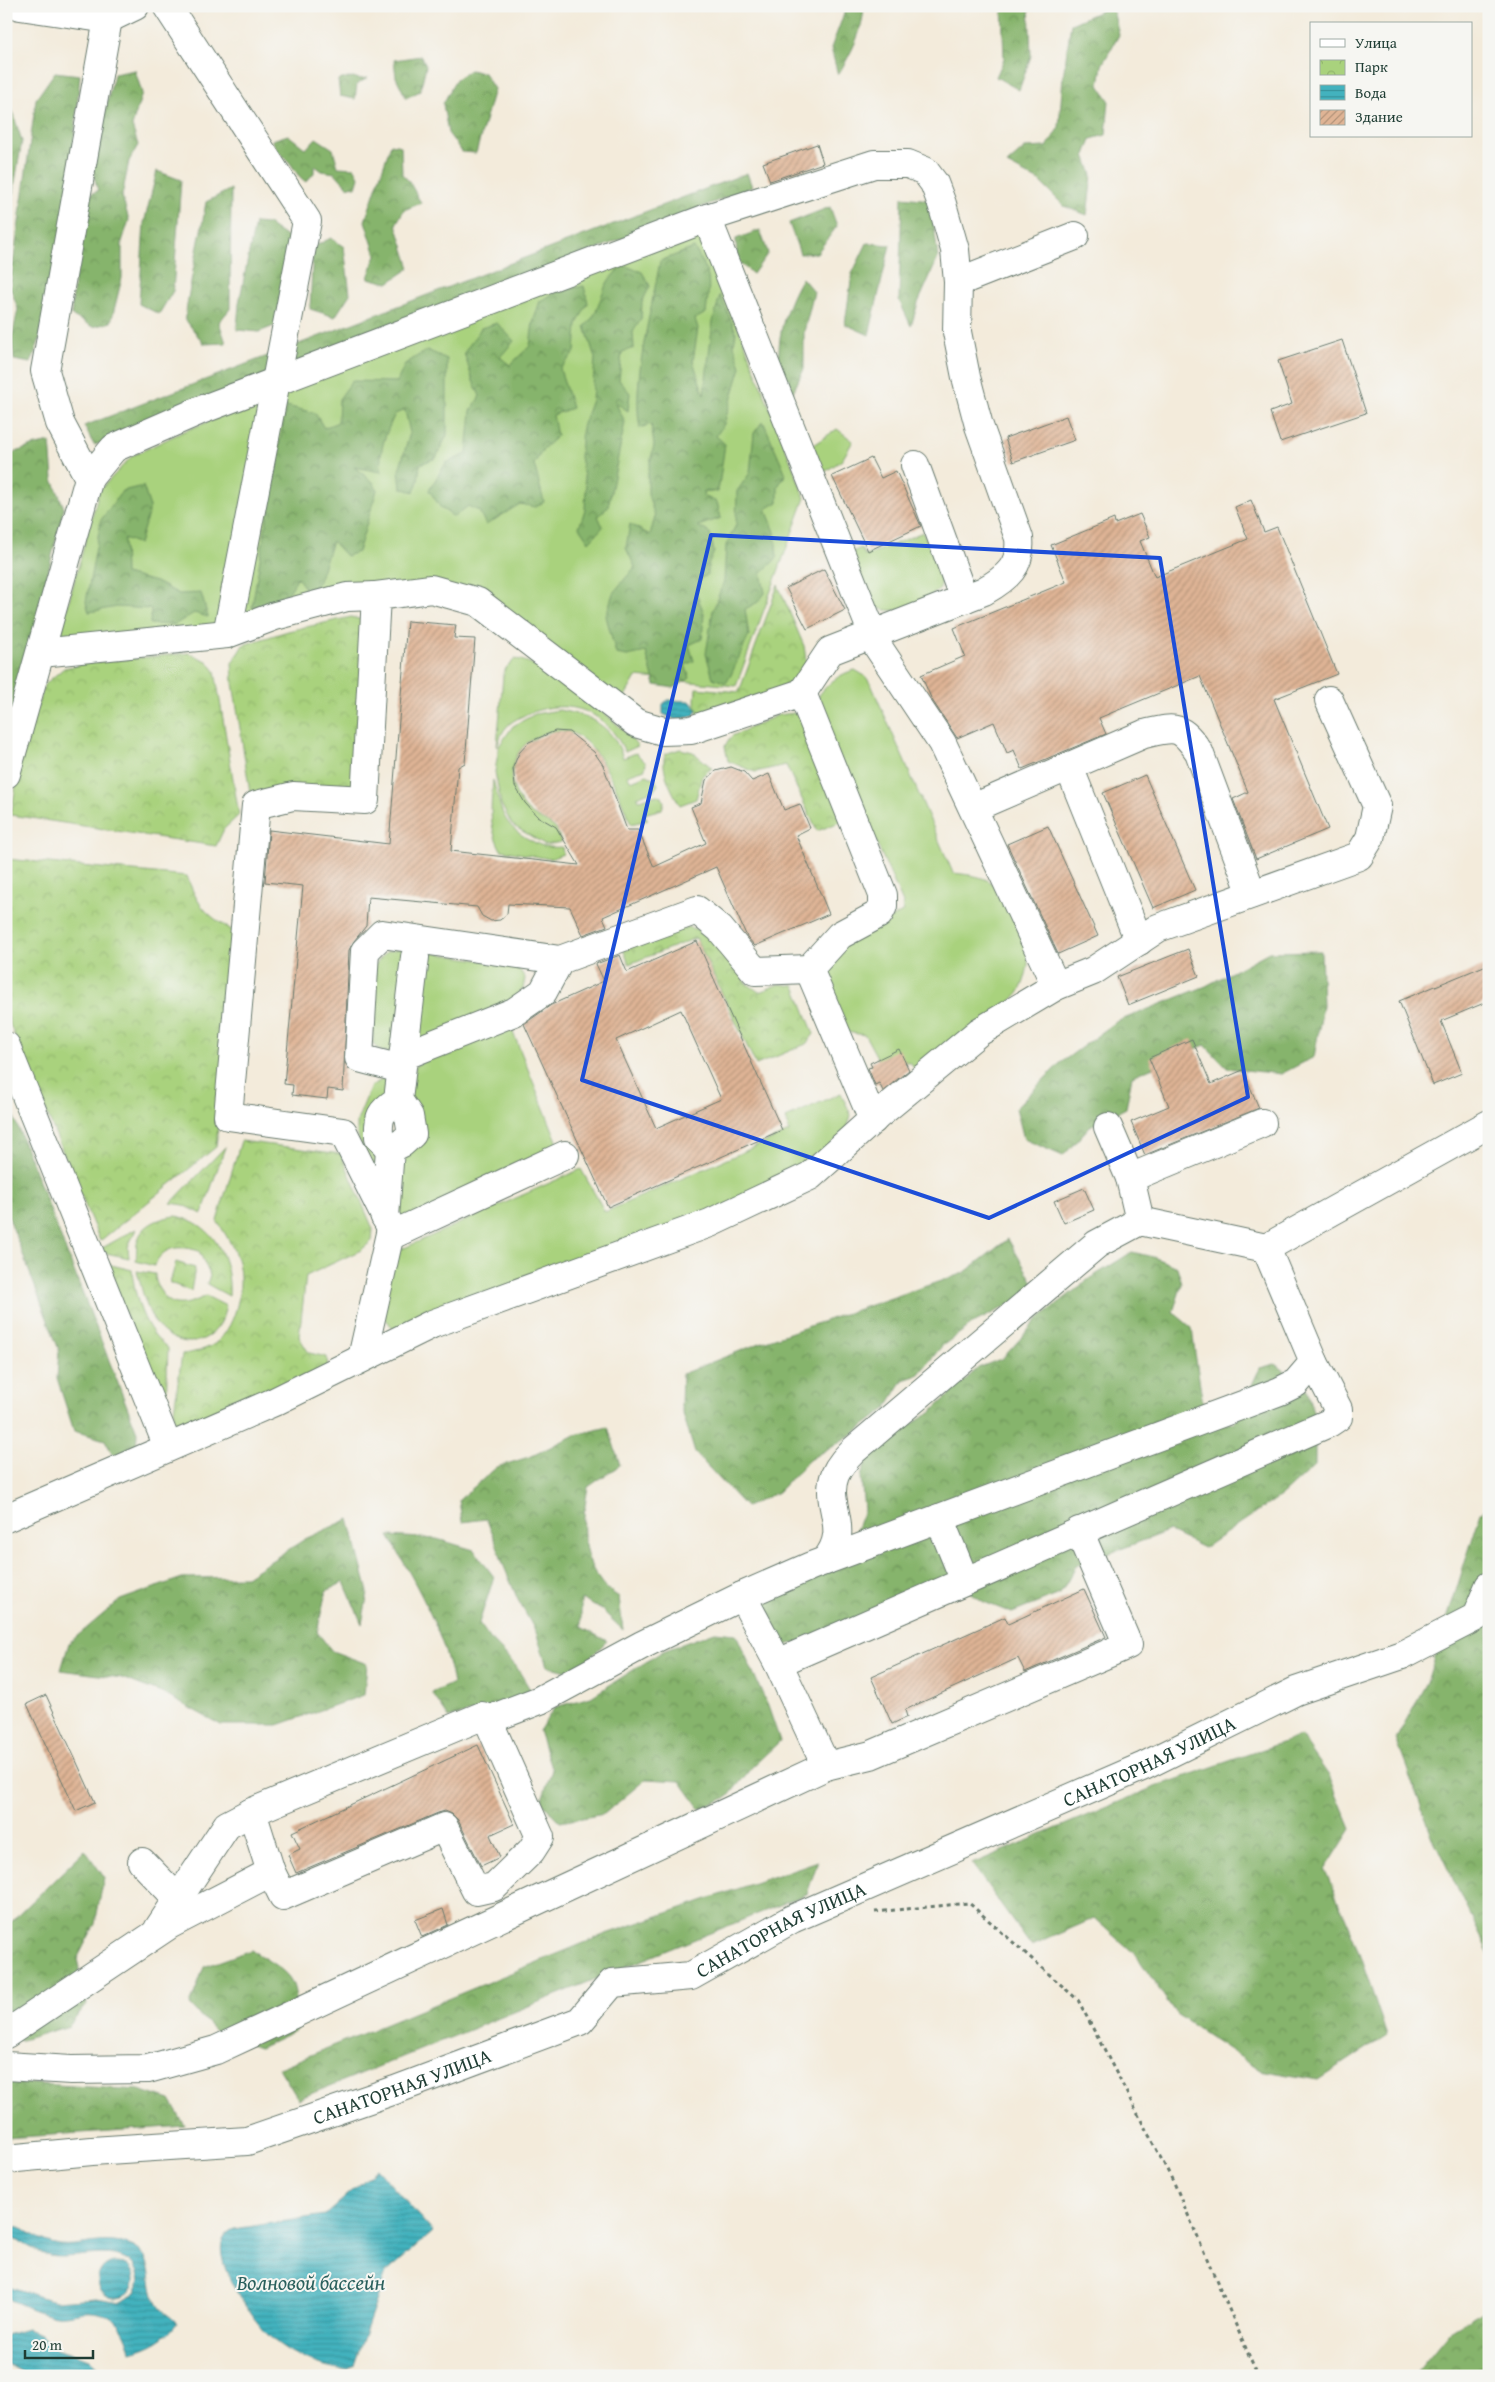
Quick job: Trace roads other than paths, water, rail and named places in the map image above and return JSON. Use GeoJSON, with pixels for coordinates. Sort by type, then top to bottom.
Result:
{"type":"FeatureCollection","features":[{"type":"Feature","properties":{"kind":"street"},"geometry":{"type":"LineString","coordinates":[[20,6],[108,19],[136,6]]}},
{"type":"Feature","properties":{"kind":"street"},"geometry":{"type":"LineString","coordinates":[[167,6],[307,221],[227,634]]}},
{"type":"Feature","properties":{"kind":"street"},"geometry":{"type":"LineString","coordinates":[[89,478],[60,423],[46,371],[108,19]]}},
{"type":"Feature","properties":{"kind":"street"},"geometry":{"type":"LineString","coordinates":[[6,774],[89,478],[114,448],[201,410],[707,218],[874,164],[908,164],[925,171],[934,183],[955,250],[958,282],[957,332],[966,378],[979,426],[1019,538],[1021,553],[1014,566],[1002,581],[964,599],[830,651],[802,693],[691,730],[663,731],[636,723],[478,602],[431,589],[376,596],[347,597],[276,616],[227,634],[41,653]]}},
{"type":"Feature","properties":{"kind":"street"},"geometry":{"type":"LineString","coordinates":[[707,218],[878,647],[942,743],[1056,986]]}},
{"type":"Feature","properties":{"kind":"street"},"geometry":{"type":"LineString","coordinates":[[958,282],[1076,236]]}},
{"type":"Feature","properties":{"kind":"street"},"geometry":{"type":"LineString","coordinates":[[915,465],[964,599]]}},
{"type":"Feature","properties":{"kind":"street"},"geometry":{"type":"LineString","coordinates":[[376,596],[365,800],[293,796],[256,805],[228,1116],[343,1132],[394,1234],[565,1155]]}},
{"type":"Feature","properties":{"kind":"street"},"geometry":{"type":"LineString","coordinates":[[560,960],[543,992],[514,1012],[402,1062],[359,1058],[365,951],[382,934],[560,960],[697,910],[720,929],[755,971],[809,969],[840,935],[879,914],[883,906],[883,895],[802,693]]}},
{"type":"Feature","properties":{"kind":"street"},"geometry":{"type":"LineString","coordinates":[[6,1518],[274,1402],[432,1324],[710,1223],[810,1176],[872,1120],[979,1032],[1056,986],[1093,971],[1158,928],[1359,856],[1370,838],[1377,806],[1329,700]]}},
{"type":"Feature","properties":{"kind":"street"},"geometry":{"type":"LineString","coordinates":[[973,808],[1144,734],[1172,728],[1188,735],[1199,752],[1252,894]]}},
{"type":"Feature","properties":{"kind":"street"},"geometry":{"type":"LineString","coordinates":[[1069,767],[1139,940]]}},
{"type":"Feature","properties":{"kind":"street"},"geometry":{"type":"LineString","coordinates":[[362,1358],[388,1223],[390,1149],[402,1143],[412,1134],[409,1116],[398,1100],[416,957]]}},
{"type":"Feature","properties":{"kind":"street"},"geometry":{"type":"LineString","coordinates":[[809,969],[872,1120]]}},
{"type":"Feature","properties":{"kind":"street"},"geometry":{"type":"LineString","coordinates":[[6,1046],[168,1447]]}},
{"type":"Feature","properties":{"kind":"street"},"geometry":{"type":"LineString","coordinates":[[1130,1178],[1262,1123]]}},
{"type":"Feature","properties":{"kind":"street"},"geometry":{"type":"LineString","coordinates":[[825,1561],[837,1542],[838,1528],[833,1488],[835,1475],[854,1450],[1097,1244],[1140,1221],[1266,1248],[1489,1124]]}},
{"type":"Feature","properties":{"kind":"street"},"geometry":{"type":"LineString","coordinates":[[1108,1127],[1130,1178],[1140,1221]]}},
{"type":"Feature","properties":{"kind":"street"},"geometry":{"type":"LineString","coordinates":[[778,1663],[1329,1423],[1338,1417],[1338,1410],[1314,1362],[1266,1248]]}},
{"type":"Feature","properties":{"kind":"street"},"geometry":{"type":"LineString","coordinates":[[488,1720],[540,1700],[642,1645],[742,1596],[825,1561],[1280,1391],[1296,1383],[1314,1362]]}},
{"type":"Feature","properties":{"kind":"street"},"geometry":{"type":"LineString","coordinates":[[939,1518],[965,1581]]}},
{"type":"Feature","properties":{"kind":"street"},"geometry":{"type":"LineString","coordinates":[[6,2066],[71,2070],[148,2069],[216,2050],[826,1766],[871,1755],[1128,1645],[1080,1531]]}},
{"type":"Feature","properties":{"kind":"street","name":"САНАТОРНАЯ УЛИЦА"},"geometry":{"type":"LineString","coordinates":[[6,2159],[92,2151],[247,2141],[395,2090],[580,2021],[612,1983],[691,1976],[792,1919],[1144,1766],[1296,1691],[1402,1655],[1476,1617],[1489,1586]]}},
{"type":"Feature","properties":{"kind":"street"},"geometry":{"type":"LineString","coordinates":[[742,1596],[778,1663],[826,1766]]}},
{"type":"Feature","properties":{"kind":"street"},"geometry":{"type":"LineString","coordinates":[[155,1934],[227,1825],[252,1812],[482,1716],[488,1720],[540,1836],[531,1852],[494,1887],[476,1891],[444,1827],[283,1896],[272,1872],[252,1812]]}},
{"type":"Feature","properties":{"kind":"street"},"geometry":{"type":"LineString","coordinates":[[142,1862],[178,1899]]}},
{"type":"Feature","properties":{"kind":"street"},"geometry":{"type":"LineString","coordinates":[[6,2034],[155,1934],[272,1872]]}},
{"type":"Feature","properties":{"kind":"water"},"geometry":{"type":"Polygon","coordinates":[[[668,700],[690,701],[697,709],[694,716],[676,720],[663,714],[663,704],[668,700]]]}},
{"type":"Feature","properties":{"kind":"water","name":"Волновой бассейн"},"geometry":{"type":"Polygon","coordinates":[[[377,2169],[433,2232],[386,2273],[354,2365],[345,2369],[329,2367],[291,2352],[277,2343],[263,2329],[232,2283],[221,2250],[224,2237],[234,2229],[325,2215],[377,2169]]]}},
{"type":"Feature","properties":{"kind":"water"},"geometry":{"type":"Polygon","coordinates":[[[6,2225],[19,2228],[53,2244],[73,2245],[114,2242],[129,2245],[138,2250],[148,2265],[158,2304],[177,2323],[168,2334],[157,2342],[131,2352],[121,2327],[109,2317],[94,2312],[64,2315],[44,2313],[6,2298],[6,2285],[56,2301],[96,2298],[121,2302],[135,2293],[140,2281],[135,2268],[127,2259],[116,2255],[103,2254],[49,2256],[6,2238],[6,2225]]]}},
{"type":"Feature","properties":{"kind":"water"},"geometry":{"type":"Polygon","coordinates":[[[116,2262],[129,2267],[134,2280],[129,2293],[116,2298],[103,2293],[98,2280],[103,2267],[116,2262]]]}},
{"type":"Feature","properties":{"kind":"water"},"geometry":{"type":"Polygon","coordinates":[[[27,2329],[41,2334],[56,2349],[90,2359],[108,2376],[30,2376],[7,2364],[6,2335],[27,2329]]]}}]}
